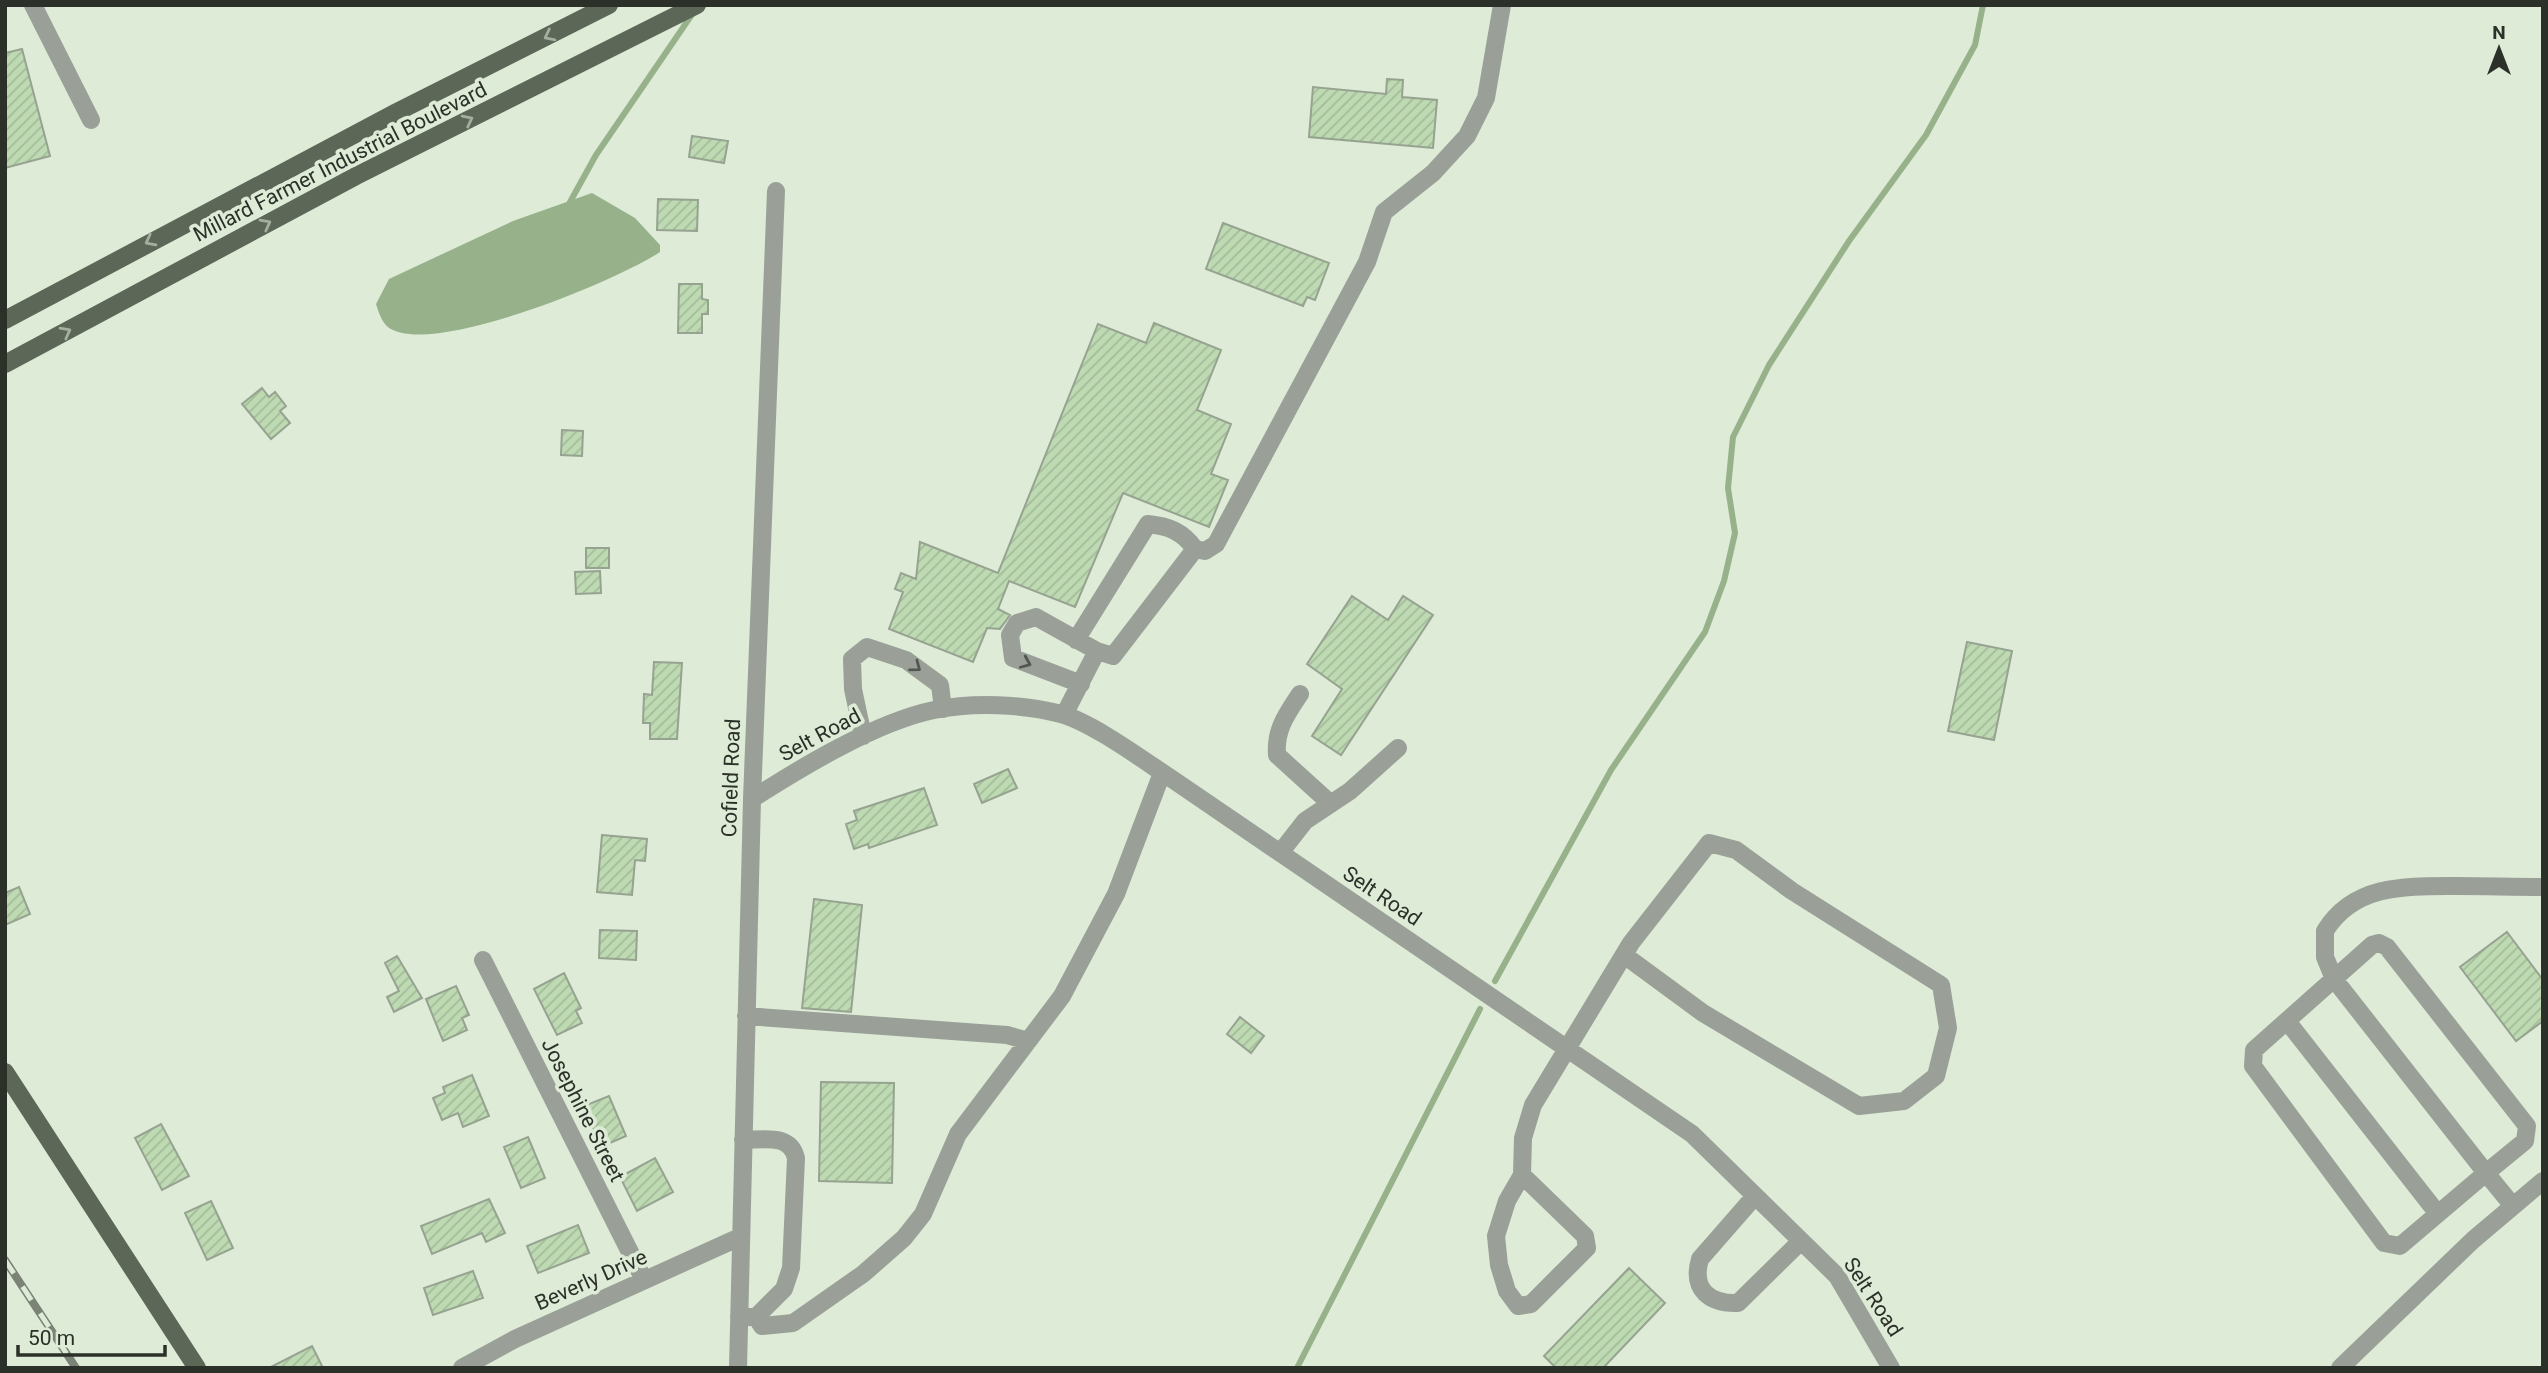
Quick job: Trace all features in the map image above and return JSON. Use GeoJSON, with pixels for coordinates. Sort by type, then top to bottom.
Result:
{"type":"FeatureCollection","features":[{"type":"Feature","properties":{"kind":"main road","name":"Millard Farmer Industrial Boulevard"},"geometry":{"type":"LineString","coordinates":[[5,320],[395,113],[610,5]]}},
{"type":"Feature","properties":{"kind":"main road","name":"Millard Farmer Industrial Boulevard"},"geometry":{"type":"LineString","coordinates":[[5,364],[356,176],[698,5]]}},
{"type":"Feature","properties":{"kind":"main road"},"geometry":{"type":"LineString","coordinates":[[5,1072],[197,1368]]}},
{"type":"Feature","properties":{"kind":"street"},"geometry":{"type":"LineString","coordinates":[[33,5],[91,120]]}},
{"type":"Feature","properties":{"kind":"street"},"geometry":{"type":"LineString","coordinates":[[1076,640],[1148,524],[1166,525],[1188,538],[1195,549],[1205,551],[1216,544],[1367,262],[1384,212],[1433,173],[1468,136],[1486,98],[1502,5]]}},
{"type":"Feature","properties":{"kind":"street","name":"Cofield Road"},"geometry":{"type":"LineString","coordinates":[[738,1368],[748,1317],[740,1237],[752,799],[776,191]]}},
{"type":"Feature","properties":{"kind":"street"},"geometry":{"type":"LineString","coordinates":[[1081,684],[1013,658],[1009,644],[1010,635],[1017,623],[1028,617],[1036,617],[1097,651],[1113,656],[1121,650],[1195,549]]}},
{"type":"Feature","properties":{"kind":"street"},"geometry":{"type":"LineString","coordinates":[[863,736],[853,690],[852,659],[867,646],[906,660],[940,685],[943,709]]}},
{"type":"Feature","properties":{"kind":"street"},"geometry":{"type":"LineString","coordinates":[[1063,715],[1097,651]]}},
{"type":"Feature","properties":{"kind":"street"},"geometry":{"type":"LineString","coordinates":[[1300,694],[1284,718],[1276,738],[1277,755],[1331,804]]}},
{"type":"Feature","properties":{"kind":"street","name":"Selt Road"},"geometry":{"type":"LineString","coordinates":[[752,799],[863,736],[943,709],[1006,705],[1063,715],[1112,741],[1162,773],[1692,1134],[1837,1276],[1891,1368]]}},
{"type":"Feature","properties":{"kind":"street"},"geometry":{"type":"LineString","coordinates":[[1280,853],[1305,821],[1387,761],[1398,748]]}},
{"type":"Feature","properties":{"kind":"street"},"geometry":{"type":"LineString","coordinates":[[743,1140],[787,1142],[793,1147],[796,1157],[791,1268],[784,1289],[748,1317],[762,1326],[793,1323],[863,1274],[904,1238],[923,1214],[958,1134],[1062,996],[1116,894],[1162,773]]}},
{"type":"Feature","properties":{"kind":"street"},"geometry":{"type":"LineString","coordinates":[[1522,1175],[1584,1236],[1587,1248],[1531,1304],[1518,1306],[1507,1291],[1499,1265],[1496,1236],[1507,1201],[1522,1175],[1523,1138],[1533,1105],[1624,955],[1709,843],[1736,850],[1792,891],[1941,985],[1948,1028],[1936,1076],[1904,1101],[1859,1106],[1703,1013],[1624,955]]}},
{"type":"Feature","properties":{"kind":"street"},"geometry":{"type":"LineString","coordinates":[[2513,1206],[2334,979],[2325,957],[2325,931],[2346,906],[2364,896],[2407,886],[2543,887]]}},
{"type":"Feature","properties":{"kind":"street"},"geometry":{"type":"LineString","coordinates":[[2379,943],[2387,947],[2527,1126],[2525,1141],[2400,1246],[2384,1243],[2253,1066],[2254,1050],[2334,979],[2372,945],[2379,943]]}},
{"type":"Feature","properties":{"kind":"street","name":"Josephine Street"},"geometry":{"type":"LineString","coordinates":[[483,960],[644,1280]]}},
{"type":"Feature","properties":{"kind":"street"},"geometry":{"type":"LineString","coordinates":[[746,1016],[1007,1035],[1028,1041]]}},
{"type":"Feature","properties":{"kind":"street"},"geometry":{"type":"LineString","coordinates":[[2287,1021],[2438,1214]]}},
{"type":"Feature","properties":{"kind":"street"},"geometry":{"type":"LineString","coordinates":[[2340,1368],[2366,1339],[2543,1181]]}},
{"type":"Feature","properties":{"kind":"street"},"geometry":{"type":"LineString","coordinates":[[1755,1196],[1700,1259],[1696,1272],[1703,1292],[1719,1303],[1738,1303],[1801,1241]]}},
{"type":"Feature","properties":{"kind":"street","name":"Beverly Drive"},"geometry":{"type":"LineString","coordinates":[[462,1368],[515,1339],[740,1237]]}},
{"type":"Feature","properties":{"kind":"shaded area"},"geometry":{"type":"Polygon","coordinates":[[[592,193],[635,218],[660,245],[660,252],[607,280],[487,323],[449,332],[417,334],[393,330],[382,319],[376,304],[389,279],[513,221],[592,193]]]}},
{"type":"Feature","properties":{"kind":"building"},"geometry":{"type":"Polygon","coordinates":[[[22,49],[50,156],[5,168],[5,53],[22,49]]]}},
{"type":"Feature","properties":{"kind":"building"},"geometry":{"type":"Polygon","coordinates":[[[1387,79],[1403,80],[1402,97],[1437,100],[1433,148],[1309,137],[1313,87],[1386,94],[1387,79]]]}},
{"type":"Feature","properties":{"kind":"building"},"geometry":{"type":"Polygon","coordinates":[[[692,136],[728,141],[724,163],[689,157],[692,136]]]}},
{"type":"Feature","properties":{"kind":"building"},"geometry":{"type":"Polygon","coordinates":[[[658,199],[698,200],[697,231],[657,230],[658,199]]]}},
{"type":"Feature","properties":{"kind":"building"},"geometry":{"type":"Polygon","coordinates":[[[1223,223],[1329,263],[1315,300],[1307,297],[1303,306],[1206,269],[1223,223]]]}},
{"type":"Feature","properties":{"kind":"building"},"geometry":{"type":"Polygon","coordinates":[[[679,284],[702,284],[702,299],[708,300],[708,314],[702,314],[702,333],[678,333],[679,284]]]}},
{"type":"Feature","properties":{"kind":"building"},"geometry":{"type":"Polygon","coordinates":[[[1154,323],[1221,350],[1197,410],[1231,424],[1211,474],[1228,480],[1209,527],[1123,493],[1075,607],[1009,581],[998,609],[1010,615],[1000,629],[987,628],[973,662],[889,629],[903,592],[895,589],[901,573],[916,579],[920,542],[998,573],[1098,324],[1146,343],[1154,323]]]}},
{"type":"Feature","properties":{"kind":"building"},"geometry":{"type":"Polygon","coordinates":[[[262,388],[269,397],[275,392],[286,406],[280,411],[290,423],[271,439],[242,404],[262,388]]]}},
{"type":"Feature","properties":{"kind":"building"},"geometry":{"type":"Polygon","coordinates":[[[562,430],[583,431],[582,456],[561,455],[562,430]]]}},
{"type":"Feature","properties":{"kind":"building"},"geometry":{"type":"Polygon","coordinates":[[[586,548],[609,548],[609,568],[586,568],[586,548]]]}},
{"type":"Feature","properties":{"kind":"building"},"geometry":{"type":"Polygon","coordinates":[[[600,571],[601,593],[576,594],[575,572],[600,571]]]}},
{"type":"Feature","properties":{"kind":"building"},"geometry":{"type":"Polygon","coordinates":[[[1352,596],[1388,620],[1403,596],[1433,615],[1341,755],[1312,736],[1342,689],[1307,664],[1352,596]]]}},
{"type":"Feature","properties":{"kind":"building"},"geometry":{"type":"Polygon","coordinates":[[[1967,642],[2012,651],[1994,740],[1948,731],[1967,642]]]}},
{"type":"Feature","properties":{"kind":"building"},"geometry":{"type":"Polygon","coordinates":[[[654,662],[682,663],[677,739],[650,739],[650,723],[643,723],[644,694],[652,695],[654,662]]]}},
{"type":"Feature","properties":{"kind":"building"},"geometry":{"type":"Polygon","coordinates":[[[1008,769],[1017,788],[982,803],[974,784],[1008,769]]]}},
{"type":"Feature","properties":{"kind":"building"},"geometry":{"type":"Polygon","coordinates":[[[924,788],[937,825],[869,848],[868,844],[854,849],[846,824],[857,820],[854,811],[924,788]]]}},
{"type":"Feature","properties":{"kind":"building"},"geometry":{"type":"Polygon","coordinates":[[[602,835],[647,839],[645,861],[635,860],[632,895],[597,892],[602,835]]]}},
{"type":"Feature","properties":{"kind":"building"},"geometry":{"type":"Polygon","coordinates":[[[19,887],[30,914],[5,925],[5,893],[19,887]]]}},
{"type":"Feature","properties":{"kind":"building"},"geometry":{"type":"Polygon","coordinates":[[[814,899],[862,905],[851,1012],[802,1008],[814,899]]]}},
{"type":"Feature","properties":{"kind":"building"},"geometry":{"type":"Polygon","coordinates":[[[600,930],[637,931],[636,960],[599,958],[600,930]]]}},
{"type":"Feature","properties":{"kind":"building"},"geometry":{"type":"Polygon","coordinates":[[[2507,932],[2543,980],[2543,1021],[2516,1041],[2460,967],[2507,932]]]}},
{"type":"Feature","properties":{"kind":"building"},"geometry":{"type":"Polygon","coordinates":[[[397,956],[422,998],[394,1012],[387,997],[399,991],[385,963],[397,956]]]}},
{"type":"Feature","properties":{"kind":"building"},"geometry":{"type":"Polygon","coordinates":[[[564,973],[581,1008],[576,1011],[582,1023],[557,1035],[534,989],[564,973]]]}},
{"type":"Feature","properties":{"kind":"building"},"geometry":{"type":"Polygon","coordinates":[[[456,986],[469,1015],[462,1018],[467,1030],[443,1041],[426,999],[456,986]]]}},
{"type":"Feature","properties":{"kind":"building"},"geometry":{"type":"Polygon","coordinates":[[[1240,1017],[1264,1036],[1251,1053],[1227,1034],[1240,1017]]]}},
{"type":"Feature","properties":{"kind":"building"},"geometry":{"type":"Polygon","coordinates":[[[472,1075],[489,1116],[463,1127],[458,1113],[442,1120],[433,1098],[445,1093],[443,1087],[472,1075]]]}},
{"type":"Feature","properties":{"kind":"building"},"geometry":{"type":"Polygon","coordinates":[[[821,1082],[894,1083],[892,1183],[819,1181],[821,1082]]]}},
{"type":"Feature","properties":{"kind":"building"},"geometry":{"type":"Polygon","coordinates":[[[609,1096],[626,1136],[601,1147],[584,1106],[609,1096]]]}},
{"type":"Feature","properties":{"kind":"building"},"geometry":{"type":"Polygon","coordinates":[[[161,1124],[189,1176],[162,1190],[135,1138],[161,1124]]]}},
{"type":"Feature","properties":{"kind":"building"},"geometry":{"type":"Polygon","coordinates":[[[528,1137],[545,1178],[521,1188],[504,1147],[528,1137]]]}},
{"type":"Feature","properties":{"kind":"building"},"geometry":{"type":"Polygon","coordinates":[[[655,1158],[673,1192],[637,1211],[620,1177],[655,1158]]]}},
{"type":"Feature","properties":{"kind":"building"},"geometry":{"type":"Polygon","coordinates":[[[489,1199],[505,1233],[486,1242],[482,1233],[432,1254],[421,1226],[489,1199]]]}},
{"type":"Feature","properties":{"kind":"building"},"geometry":{"type":"Polygon","coordinates":[[[211,1201],[233,1248],[207,1260],[185,1213],[211,1201]]]}},
{"type":"Feature","properties":{"kind":"building"},"geometry":{"type":"Polygon","coordinates":[[[578,1225],[589,1253],[538,1273],[527,1246],[578,1225]]]}},
{"type":"Feature","properties":{"kind":"building"},"geometry":{"type":"Polygon","coordinates":[[[1629,1268],[1665,1303],[1603,1368],[1556,1368],[1544,1356],[1629,1268]]]}},
{"type":"Feature","properties":{"kind":"building"},"geometry":{"type":"Polygon","coordinates":[[[473,1271],[483,1298],[433,1315],[424,1288],[473,1271]]]}},
{"type":"Feature","properties":{"kind":"building"},"geometry":{"type":"Polygon","coordinates":[[[312,1346],[323,1368],[269,1368],[312,1346]]]}},
{"type":"Feature","properties":{"kind":"waterway"},"geometry":{"type":"LineString","coordinates":[[1495,981],[1611,770],[1705,632],[1724,581],[1735,533],[1728,488],[1733,437],[1769,365],[1849,241],[1926,135],[1975,45],[1983,5]]}},
{"type":"Feature","properties":{"kind":"waterway"},"geometry":{"type":"LineString","coordinates":[[570,202],[596,155],[693,13]]}},
{"type":"Feature","properties":{"kind":"waterway"},"geometry":{"type":"LineString","coordinates":[[1297,1368],[1480,1009]]}},
{"type":"Feature","properties":{"kind":"railway"},"geometry":{"type":"LineString","coordinates":[[5,1260],[76,1368]]}}]}
